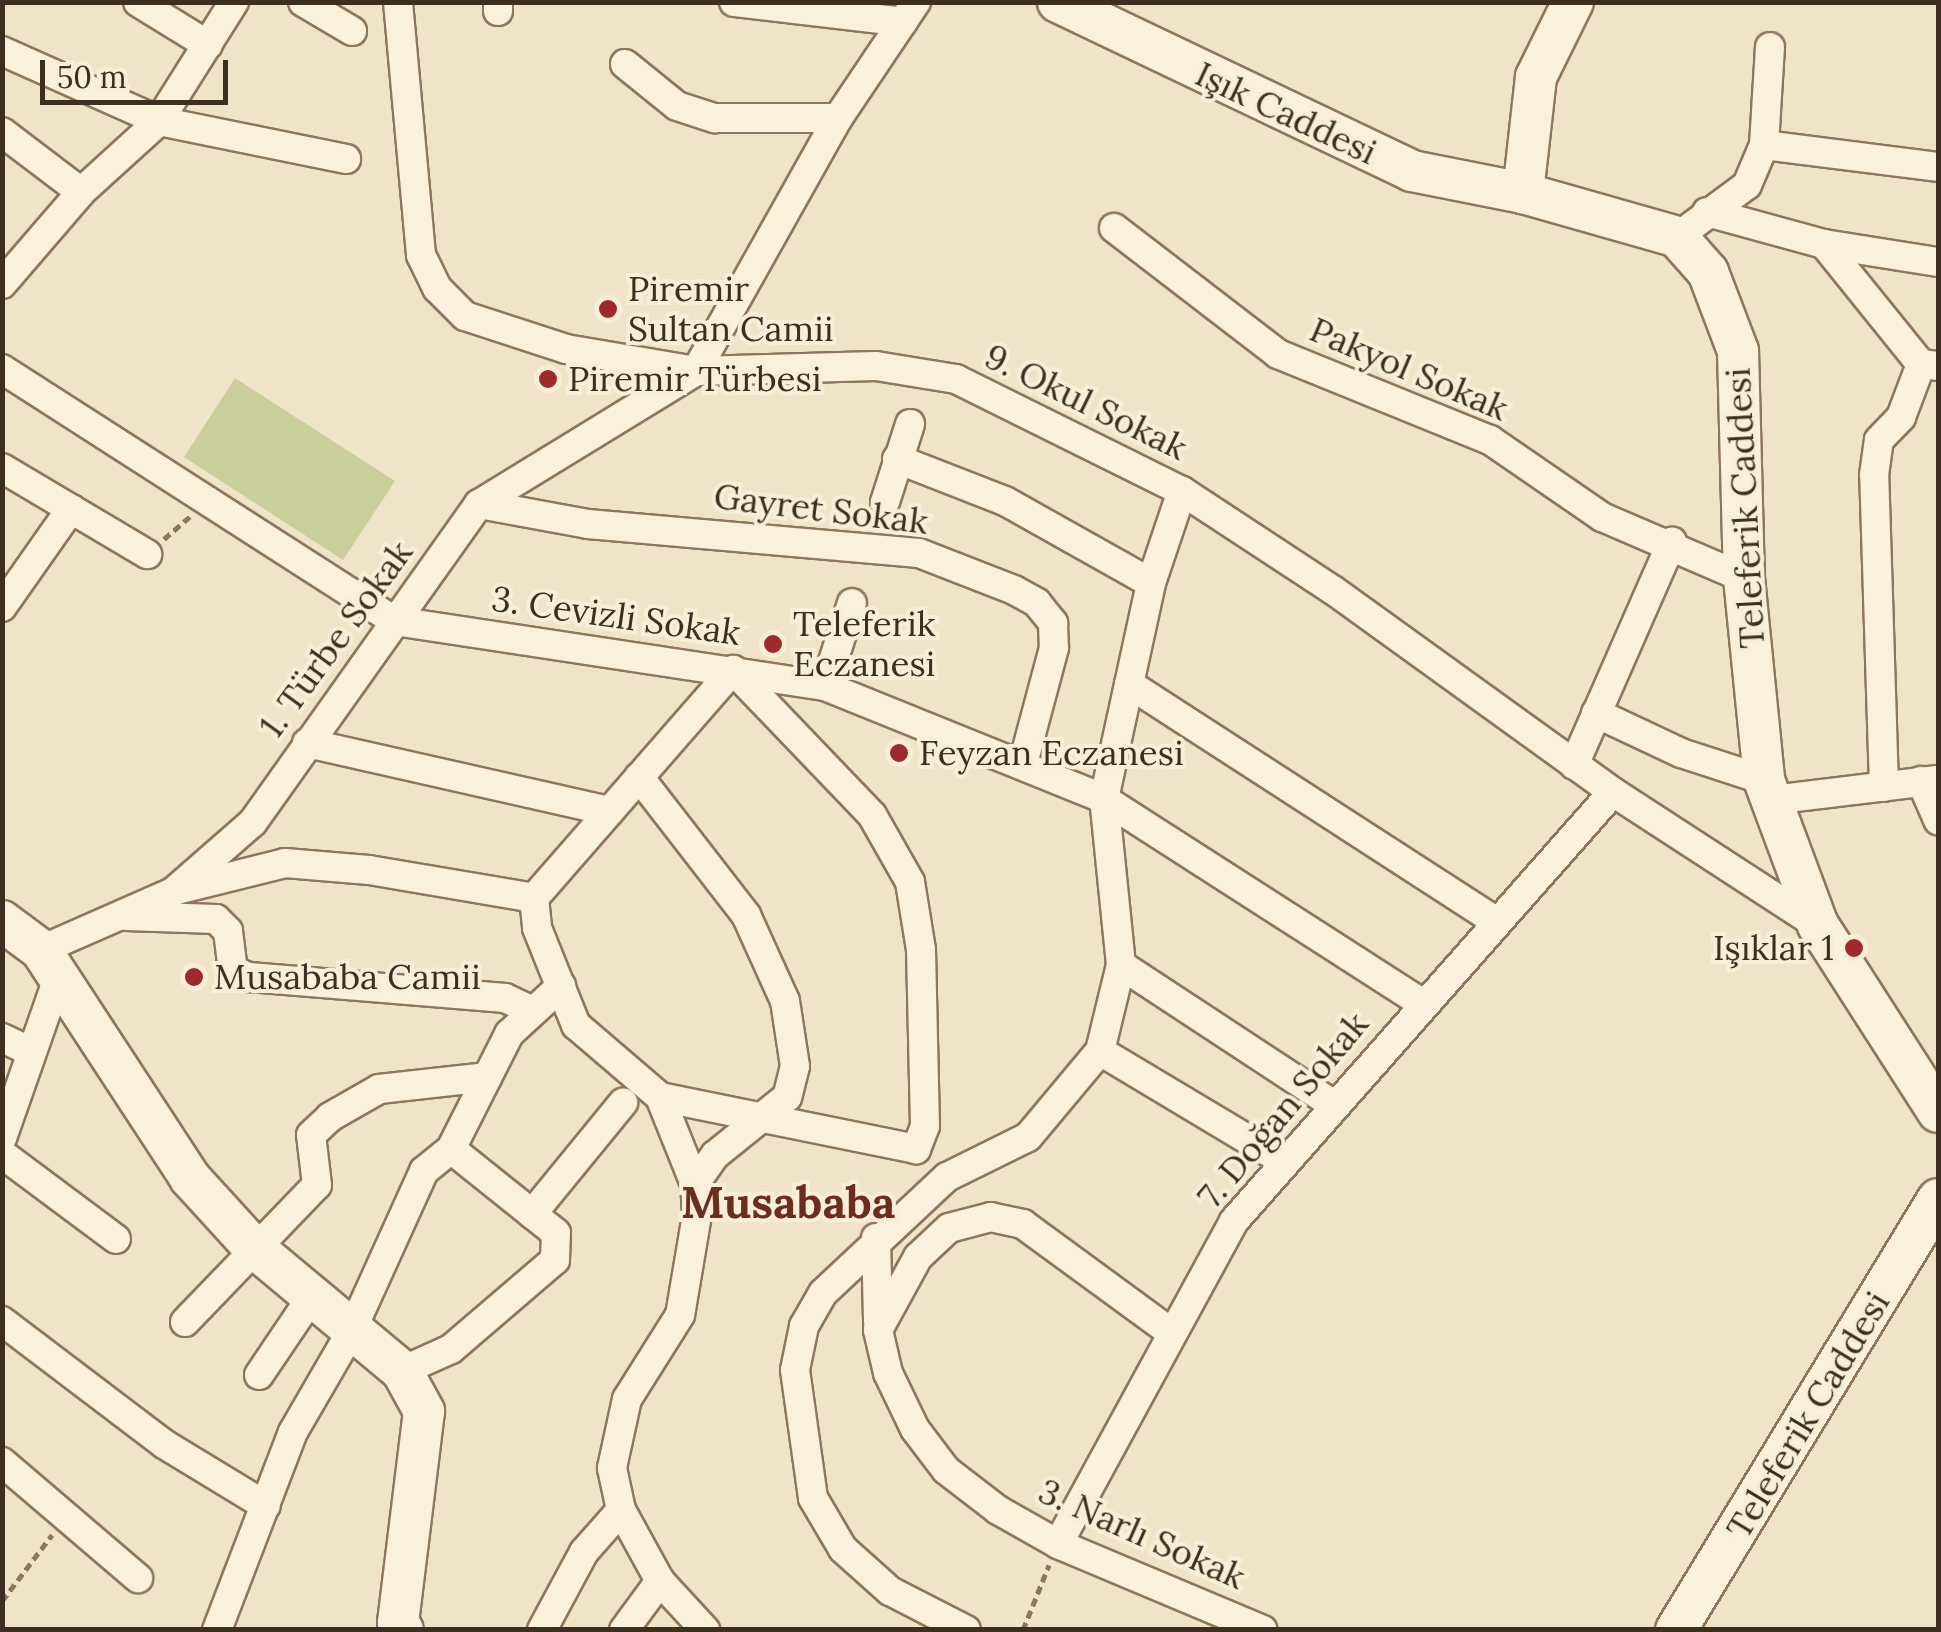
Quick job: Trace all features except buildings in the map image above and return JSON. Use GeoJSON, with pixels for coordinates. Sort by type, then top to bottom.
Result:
{"type":"FeatureCollection","features":[{"type":"Feature","properties":{"kind":"main road","name":"Işık Caddesi"},"geometry":{"type":"LineString","coordinates":[[1058,2],[1412,172],[1523,193]]}},
{"type":"Feature","properties":{"kind":"main road"},"geometry":{"type":"LineString","coordinates":[[1573,2],[1536,77],[1523,193],[1692,224]]}},
{"type":"Feature","properties":{"kind":"main road","name":"Teleferik Caddesi"},"geometry":{"type":"LineString","coordinates":[[1692,224],[1738,352],[1744,578],[1768,790],[1818,925],[1933,1092]]}},
{"type":"Feature","properties":{"kind":"main road"},"geometry":{"type":"LineString","coordinates":[[2,920],[50,964],[190,1178],[252,1246],[351,1332],[402,1370],[424,1410],[398,1622],[403,1630]]}},
{"type":"Feature","properties":{"kind":"main road","name":"Teleferik Caddesi"},"geometry":{"type":"LineString","coordinates":[[1676,1630],[1938,1199]]}},
{"type":"Feature","properties":{"kind":"street"},"geometry":{"type":"LineString","coordinates":[[138,2],[208,45]]}},
{"type":"Feature","properties":{"kind":"street"},"geometry":{"type":"LineString","coordinates":[[2,284],[81,192],[159,121],[234,2]]}},
{"type":"Feature","properties":{"kind":"street"},"geometry":{"type":"LineString","coordinates":[[303,2],[352,32]]}},
{"type":"Feature","properties":{"kind":"street","name":"9. Okul Sokak"},"geometry":{"type":"LineString","coordinates":[[398,2],[421,255],[437,288],[465,316],[514,336],[696,371],[876,366],[956,379],[1182,491],[1334,590],[1613,792],[1818,925]]}},
{"type":"Feature","properties":{"kind":"street"},"geometry":{"type":"LineString","coordinates":[[734,2],[909,12]]}},
{"type":"Feature","properties":{"kind":"street"},"geometry":{"type":"LineString","coordinates":[[696,371],[838,118],[909,12]]}},
{"type":"Feature","properties":{"kind":"street"},"geometry":{"type":"LineString","coordinates":[[1692,224],[1747,185],[1764,146],[1770,47]]}},
{"type":"Feature","properties":{"kind":"street"},"geometry":{"type":"LineString","coordinates":[[2,51],[159,121],[346,159]]}},
{"type":"Feature","properties":{"kind":"street"},"geometry":{"type":"LineString","coordinates":[[625,64],[677,106],[715,118],[838,118]]}},
{"type":"Feature","properties":{"kind":"street"},"geometry":{"type":"LineString","coordinates":[[2,132],[81,192]]}},
{"type":"Feature","properties":{"kind":"street"},"geometry":{"type":"LineString","coordinates":[[1764,146],[1938,167]]}},
{"type":"Feature","properties":{"kind":"street"},"geometry":{"type":"LineString","coordinates":[[1692,224],[1938,262]]}},
{"type":"Feature","properties":{"kind":"street","name":"Pakyol Sokak"},"geometry":{"type":"LineString","coordinates":[[1114,228],[1278,354],[1490,440],[1602,517],[1672,542],[1744,578]]}},
{"type":"Feature","properties":{"kind":"street"},"geometry":{"type":"LineString","coordinates":[[1824,244],[1930,365],[1901,418],[1878,440],[1874,475],[1884,786]]}},
{"type":"Feature","properties":{"kind":"street"},"geometry":{"type":"LineString","coordinates":[[2,369],[396,621]]}},
{"type":"Feature","properties":{"kind":"street","name":"1. Türbe Sokak"},"geometry":{"type":"LineString","coordinates":[[50,964],[119,916],[172,892],[253,822],[479,504],[696,371]]}},
{"type":"Feature","properties":{"kind":"street"},"geometry":{"type":"LineString","coordinates":[[885,502],[910,424]]}},
{"type":"Feature","properties":{"kind":"street"},"geometry":{"type":"LineString","coordinates":[[897,459],[1005,501],[1150,583]]}},
{"type":"Feature","properties":{"kind":"street"},"geometry":{"type":"LineString","coordinates":[[3,470],[147,554]]}},
{"type":"Feature","properties":{"kind":"street"},"geometry":{"type":"LineString","coordinates":[[966,1630],[890,1591],[843,1549],[813,1498],[795,1370],[804,1326],[823,1294],[876,1238],[947,1177],[1028,1137],[1100,1051],[1121,965],[1104,798],[1150,583],[1182,491]]}},
{"type":"Feature","properties":{"kind":"street","name":"Gayret Sokak"},"geometry":{"type":"LineString","coordinates":[[479,504],[588,524],[919,554],[1014,590],[1038,603],[1054,636],[1023,764]]}},
{"type":"Feature","properties":{"kind":"street"},"geometry":{"type":"LineString","coordinates":[[5,599],[71,509]]}},
{"type":"Feature","properties":{"kind":"street"},"geometry":{"type":"LineString","coordinates":[[1574,765],[1672,542]]}},
{"type":"Feature","properties":{"kind":"street"},"geometry":{"type":"LineString","coordinates":[[824,686],[852,603]]}},
{"type":"Feature","properties":{"kind":"street","name":"3. Cevizli Sokak"},"geometry":{"type":"LineString","coordinates":[[396,621],[824,686],[1104,798],[1422,1004]]}},
{"type":"Feature","properties":{"kind":"street"},"geometry":{"type":"LineString","coordinates":[[660,1097],[916,1148],[924,1126],[924,1036],[910,882],[872,815],[733,670],[534,898],[537,928],[576,1024],[660,1097],[695,1184],[697,1215],[680,1315],[627,1399],[612,1468],[621,1510],[660,1581],[705,1630]]}},
{"type":"Feature","properties":{"kind":"street"},"geometry":{"type":"LineString","coordinates":[[1129,684],[1496,921]]}},
{"type":"Feature","properties":{"kind":"street"},"geometry":{"type":"LineString","coordinates":[[1596,714],[1768,790],[1884,786],[1930,780],[1938,820]]}},
{"type":"Feature","properties":{"kind":"street"},"geometry":{"type":"LineString","coordinates":[[307,743],[609,811]]}},
{"type":"Feature","properties":{"kind":"street"},"geometry":{"type":"LineString","coordinates":[[638,777],[746,915],[785,1001],[795,1066],[787,1097],[715,1155],[695,1184]]}},
{"type":"Feature","properties":{"kind":"street","name":"7. Doğan Sokak"},"geometry":{"type":"LineString","coordinates":[[1058,1544],[1169,1331],[1234,1221],[1282,1160],[1613,792]]}},
{"type":"Feature","properties":{"kind":"street"},"geometry":{"type":"LineString","coordinates":[[172,892],[286,863],[369,870],[534,898]]}},
{"type":"Feature","properties":{"kind":"street"},"geometry":{"type":"LineString","coordinates":[[119,916],[216,920],[228,931],[233,971],[249,978],[505,998],[533,1012]]}},
{"type":"Feature","properties":{"kind":"street"},"geometry":{"type":"LineString","coordinates":[[7,1121],[30,1050],[50,964]]}},
{"type":"Feature","properties":{"kind":"street"},"geometry":{"type":"LineString","coordinates":[[1121,965],[1333,1104]]}},
{"type":"Feature","properties":{"kind":"street"},"geometry":{"type":"LineString","coordinates":[[228,1625],[293,1432],[351,1332],[424,1171],[451,1149],[509,1034],[561,986]]}},
{"type":"Feature","properties":{"kind":"street"},"geometry":{"type":"LineString","coordinates":[[2,1038],[30,1050]]}},
{"type":"Feature","properties":{"kind":"street"},"geometry":{"type":"LineString","coordinates":[[1100,1051],[1282,1160]]}},
{"type":"Feature","properties":{"kind":"street"},"geometry":{"type":"LineString","coordinates":[[185,1322],[252,1246],[317,1185],[310,1135],[330,1117],[379,1089],[487,1077]]}},
{"type":"Feature","properties":{"kind":"street"},"geometry":{"type":"LineString","coordinates":[[532,1214],[623,1103]]}},
{"type":"Feature","properties":{"kind":"street"},"geometry":{"type":"LineString","coordinates":[[402,1370],[451,1348],[555,1260],[556,1234],[451,1149]]}},
{"type":"Feature","properties":{"kind":"street"},"geometry":{"type":"LineString","coordinates":[[2,1154],[116,1239]]}},
{"type":"Feature","properties":{"kind":"street"},"geometry":{"type":"LineString","coordinates":[[878,1330],[918,1257],[949,1228],[991,1216],[1039,1234],[1169,1331]]}},
{"type":"Feature","properties":{"kind":"street","name":"3. Narlı Sokak"},"geometry":{"type":"LineString","coordinates":[[876,1238],[878,1330],[888,1373],[916,1430],[946,1470],[998,1510],[1058,1544],[1263,1630]]}},
{"type":"Feature","properties":{"kind":"street"},"geometry":{"type":"LineString","coordinates":[[259,1374],[311,1298]]}},
{"type":"Feature","properties":{"kind":"street"},"geometry":{"type":"LineString","coordinates":[[2,1321],[164,1444],[266,1506]]}},
{"type":"Feature","properties":{"kind":"street"},"geometry":{"type":"LineString","coordinates":[[2,1462],[138,1578]]}},
{"type":"Feature","properties":{"kind":"street"},"geometry":{"type":"LineString","coordinates":[[542,1630],[584,1552],[621,1510]]}},
{"type":"Feature","properties":{"kind":"street"},"geometry":{"type":"LineString","coordinates":[[624,1630],[660,1581]]}},
{"type":"Feature","properties":{"kind":"path"},"geometry":{"type":"LineString","coordinates":[[147,554],[208,501]]}},
{"type":"Feature","properties":{"kind":"path"},"geometry":{"type":"LineString","coordinates":[[2,1601],[66,1517]]}},
{"type":"Feature","properties":{"kind":"path"},"geometry":{"type":"LineString","coordinates":[[1023,1630],[1058,1544]]}},
{"type":"Feature","properties":{"kind":"green space"},"geometry":{"type":"Polygon","coordinates":[[[235,378],[395,481],[343,560],[184,457],[235,378]]]}},
{"type":"Feature","properties":{"kind":"place","name":"Piremir Sultan Camii"},"geometry":{"type":"Point","coordinates":[608,309]}},
{"type":"Feature","properties":{"kind":"place","name":"Piremir Türbesi"},"geometry":{"type":"Point","coordinates":[548,379]}},
{"type":"Feature","properties":{"kind":"place","name":"Teleferik Eczanesi"},"geometry":{"type":"Point","coordinates":[773,644]}},
{"type":"Feature","properties":{"kind":"place","name":"Feyzan Eczanesi"},"geometry":{"type":"Point","coordinates":[899,753]}},
{"type":"Feature","properties":{"kind":"place","name":"Işıklar 1"},"geometry":{"type":"Point","coordinates":[1854,948]}},
{"type":"Feature","properties":{"kind":"place","name":"Musababa Camii"},"geometry":{"type":"Point","coordinates":[194,977]}},
{"type":"Feature","properties":{"kind":"district","name":"Musababa"},"geometry":{"type":"Point","coordinates":[788,1202]}}]}
